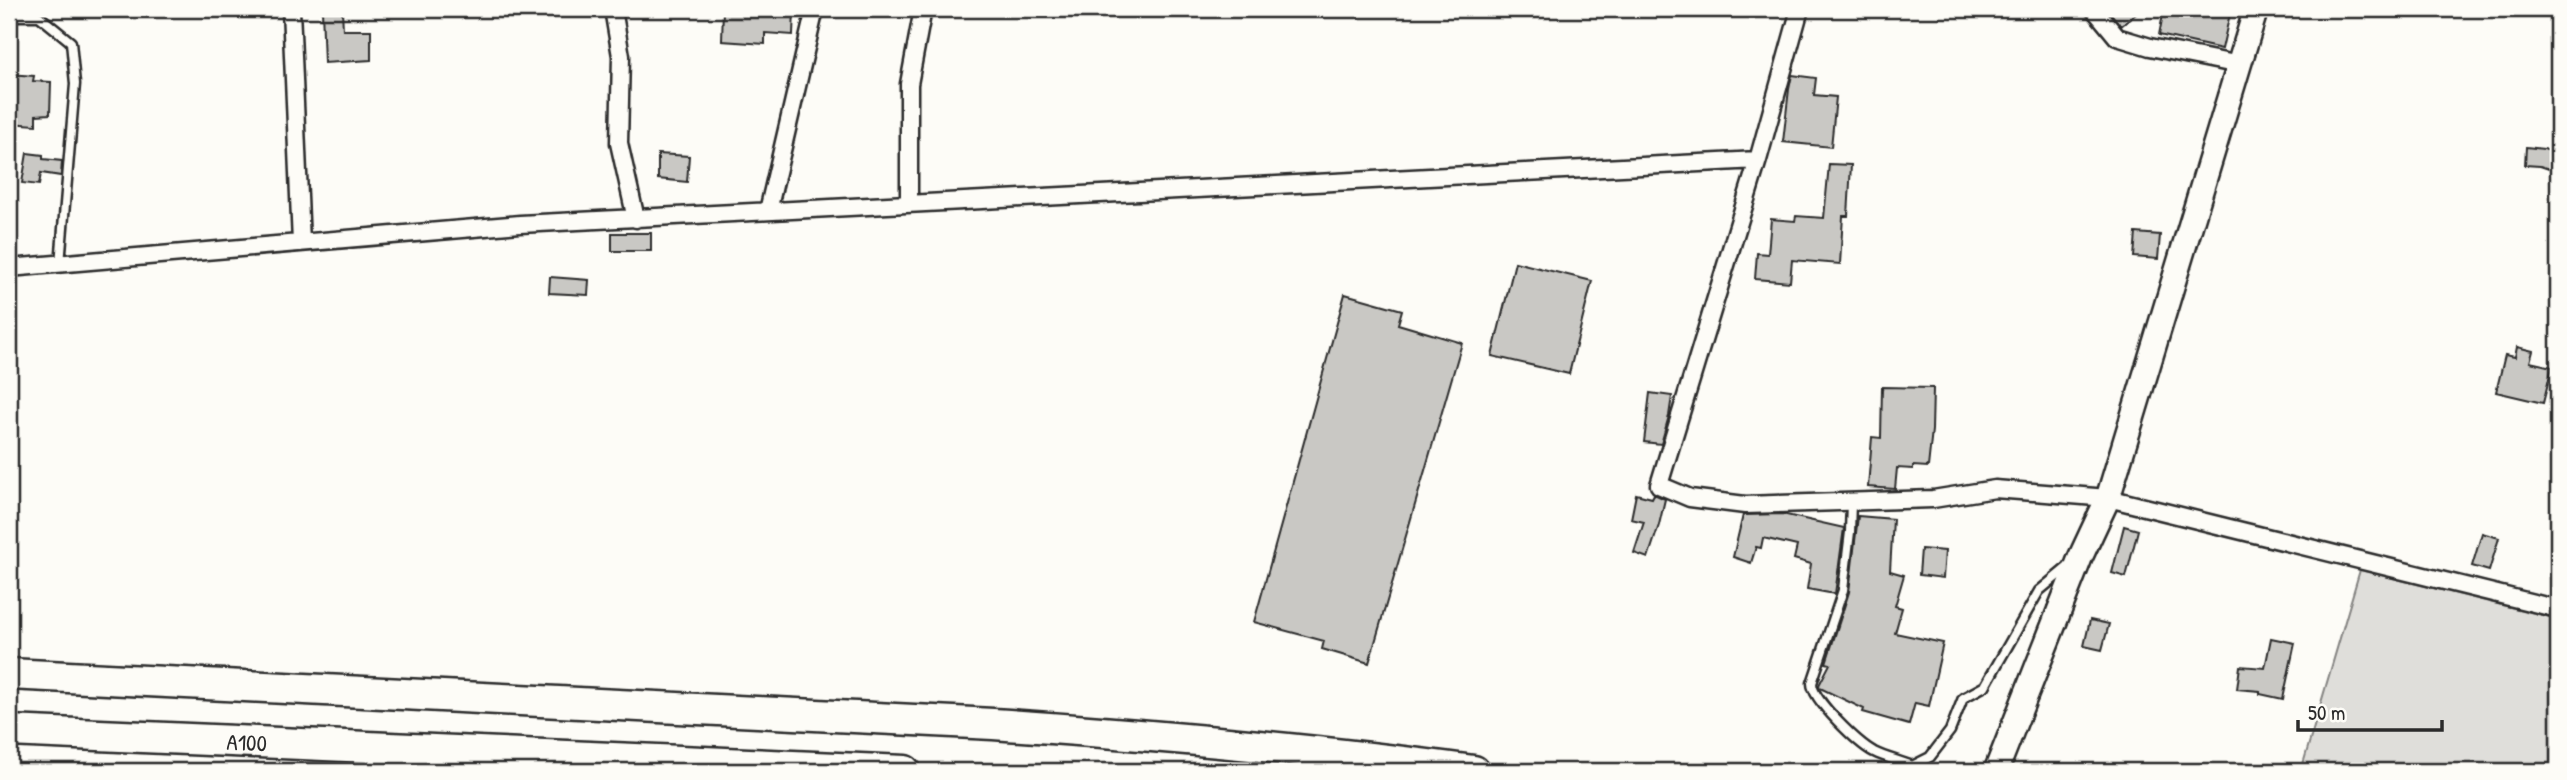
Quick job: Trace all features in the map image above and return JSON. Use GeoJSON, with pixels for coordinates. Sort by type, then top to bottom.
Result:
{"type":"FeatureCollection","features":[{"type":"Feature","properties":{"kind":"highway"},"geometry":{"type":"LineString","coordinates":[[9,674],[993,724],[1279,747],[1474,771]]}},
{"type":"Feature","properties":{"kind":"highway","name":"A100"},"geometry":{"type":"LineString","coordinates":[[9,731],[905,771]]}},
{"type":"Feature","properties":{"kind":"street"},"geometry":{"type":"LineString","coordinates":[[291,9],[301,243]]}},
{"type":"Feature","properties":{"kind":"street"},"geometry":{"type":"LineString","coordinates":[[612,9],[621,56],[619,143],[636,219]]}},
{"type":"Feature","properties":{"kind":"street"},"geometry":{"type":"LineString","coordinates":[[768,211],[815,9]]}},
{"type":"Feature","properties":{"kind":"street"},"geometry":{"type":"LineString","coordinates":[[909,204],[909,84],[923,9]]}},
{"type":"Feature","properties":{"kind":"street"},"geometry":{"type":"LineString","coordinates":[[1800,9],[1758,160],[1659,485],[1690,498],[1745,505],[1933,499],[1995,489],[2108,498],[2558,609]]}},
{"type":"Feature","properties":{"kind":"street"},"geometry":{"type":"LineString","coordinates":[[2094,9],[2117,37],[2150,47],[2240,65]]}},
{"type":"Feature","properties":{"kind":"street"},"geometry":{"type":"LineString","coordinates":[[1996,771],[2080,558],[2108,498],[2256,9]]}},
{"type":"Feature","properties":{"kind":"street"},"geometry":{"type":"LineString","coordinates":[[9,268],[520,224],[1758,160]]}},
{"type":"Feature","properties":{"kind":"lane"},"geometry":{"type":"LineString","coordinates":[[9,16],[38,16],[71,42],[75,84],[60,264]]}},
{"type":"Feature","properties":{"kind":"lane"},"geometry":{"type":"LineString","coordinates":[[1851,502],[1843,590],[1812,683],[1812,691],[1829,712],[1873,752],[1912,766],[1930,758],[1950,731],[1963,698],[1985,686],[2039,591],[2080,558]]}},
{"type":"Feature","properties":{"kind":"shaded area"},"geometry":{"type":"Polygon","coordinates":[[[2360,570],[2558,619],[2558,771],[2301,771],[2360,570]]]}},
{"type":"Feature","properties":{"kind":"building"},"geometry":{"type":"Polygon","coordinates":[[[322,9],[342,9],[343,30],[371,30],[371,60],[324,63],[322,9]]]}},
{"type":"Feature","properties":{"kind":"building"},"geometry":{"type":"Polygon","coordinates":[[[723,9],[794,9],[793,35],[765,33],[765,44],[722,41],[723,9]]]}},
{"type":"Feature","properties":{"kind":"building"},"geometry":{"type":"Polygon","coordinates":[[[2107,9],[2142,9],[2121,26],[2107,9]]]}},
{"type":"Feature","properties":{"kind":"building"},"geometry":{"type":"Polygon","coordinates":[[[2164,9],[2231,9],[2222,49],[2159,35],[2164,9]]]}},
{"type":"Feature","properties":{"kind":"building"},"geometry":{"type":"Polygon","coordinates":[[[9,74],[34,76],[33,81],[51,82],[50,114],[36,115],[36,125],[9,123],[9,74]]]}},
{"type":"Feature","properties":{"kind":"building"},"geometry":{"type":"Polygon","coordinates":[[[1792,75],[1816,78],[1814,95],[1836,97],[1831,147],[1783,142],[1792,75]]]}},
{"type":"Feature","properties":{"kind":"building"},"geometry":{"type":"Polygon","coordinates":[[[2526,147],[2558,154],[2558,172],[2540,166],[2525,165],[2526,147]]]}},
{"type":"Feature","properties":{"kind":"building"},"geometry":{"type":"Polygon","coordinates":[[[27,153],[43,155],[43,159],[62,161],[61,176],[41,173],[39,185],[22,183],[27,153]]]}},
{"type":"Feature","properties":{"kind":"building"},"geometry":{"type":"Polygon","coordinates":[[[658,154],[689,156],[687,182],[658,179],[658,154]]]}},
{"type":"Feature","properties":{"kind":"building"},"geometry":{"type":"Polygon","coordinates":[[[1829,164],[1851,165],[1848,216],[1843,216],[1840,264],[1792,260],[1790,282],[1755,279],[1757,253],[1768,254],[1771,219],[1795,221],[1796,216],[1824,218],[1829,164]]]}},
{"type":"Feature","properties":{"kind":"building"},"geometry":{"type":"Polygon","coordinates":[[[612,233],[651,233],[651,251],[612,251],[612,233]]]}},
{"type":"Feature","properties":{"kind":"building"},"geometry":{"type":"Polygon","coordinates":[[[2136,233],[2160,235],[2158,259],[2134,257],[2136,233]]]}},
{"type":"Feature","properties":{"kind":"building"},"geometry":{"type":"Polygon","coordinates":[[[1515,262],[1592,281],[1569,374],[1492,356],[1515,262]]]}},
{"type":"Feature","properties":{"kind":"building"},"geometry":{"type":"Polygon","coordinates":[[[550,277],[589,280],[588,295],[549,293],[550,277]]]}},
{"type":"Feature","properties":{"kind":"building"},"geometry":{"type":"Polygon","coordinates":[[[1345,294],[1402,310],[1398,324],[1462,343],[1369,663],[1322,649],[1324,641],[1254,622],[1345,294]]]}},
{"type":"Feature","properties":{"kind":"building"},"geometry":{"type":"Polygon","coordinates":[[[2517,347],[2533,351],[2530,362],[2552,367],[2543,403],[2496,392],[2505,355],[2515,357],[2517,347]]]}},
{"type":"Feature","properties":{"kind":"building"},"geometry":{"type":"Polygon","coordinates":[[[1882,387],[1933,388],[1928,467],[1897,468],[1895,489],[1868,487],[1872,437],[1881,438],[1882,387]]]}},
{"type":"Feature","properties":{"kind":"building"},"geometry":{"type":"Polygon","coordinates":[[[1650,393],[1672,396],[1661,444],[1644,442],[1650,393]]]}},
{"type":"Feature","properties":{"kind":"building"},"geometry":{"type":"Polygon","coordinates":[[[1636,494],[1652,498],[1654,494],[1665,499],[1648,558],[1634,553],[1644,522],[1631,519],[1636,494]]]}},
{"type":"Feature","properties":{"kind":"building"},"geometry":{"type":"Polygon","coordinates":[[[1782,514],[1844,528],[1835,594],[1807,589],[1811,564],[1794,559],[1797,546],[1763,538],[1761,548],[1756,547],[1751,563],[1733,557],[1743,515],[1782,514]]]}},
{"type":"Feature","properties":{"kind":"building"},"geometry":{"type":"Polygon","coordinates":[[[1858,516],[1893,519],[1890,571],[1904,575],[1895,606],[1902,608],[1895,633],[1943,643],[1929,706],[1915,703],[1909,725],[1863,712],[1864,709],[1820,688],[1819,685],[1830,664],[1826,663],[1849,592],[1858,516]]]}},
{"type":"Feature","properties":{"kind":"building"},"geometry":{"type":"Polygon","coordinates":[[[2124,526],[2138,530],[2126,577],[2112,573],[2124,526]]]}},
{"type":"Feature","properties":{"kind":"building"},"geometry":{"type":"Polygon","coordinates":[[[2482,533],[2499,538],[2489,571],[2472,566],[2482,533]]]}},
{"type":"Feature","properties":{"kind":"building"},"geometry":{"type":"Polygon","coordinates":[[[1921,549],[1945,551],[1943,578],[1919,575],[1921,549]]]}},
{"type":"Feature","properties":{"kind":"building"},"geometry":{"type":"Polygon","coordinates":[[[2090,620],[2109,624],[2102,650],[2084,646],[2090,620]]]}},
{"type":"Feature","properties":{"kind":"building"},"geometry":{"type":"Polygon","coordinates":[[[2271,638],[2295,643],[2283,699],[2260,694],[2260,691],[2237,689],[2240,666],[2265,668],[2271,638]]]}}]}
